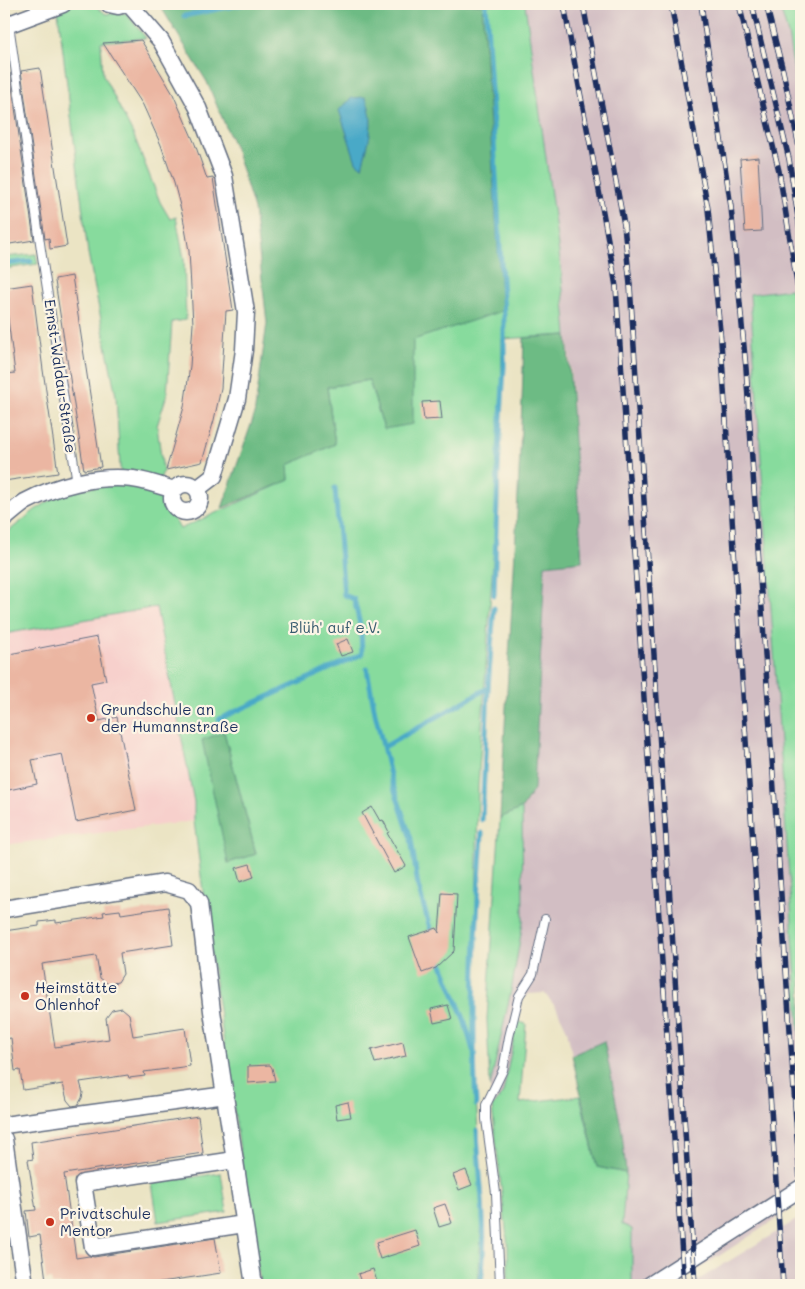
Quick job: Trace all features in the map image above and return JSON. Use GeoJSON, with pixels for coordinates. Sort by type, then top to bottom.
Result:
{"type":"FeatureCollection","features":[{"type":"Feature","properties":{"kind":"street"},"geometry":{"type":"LineString","coordinates":[[6,25],[63,4]]}},
{"type":"Feature","properties":{"kind":"street"},"geometry":{"type":"LineString","coordinates":[[109,4],[118,6],[125,4]]}},
{"type":"Feature","properties":{"kind":"street"},"geometry":{"type":"LineString","coordinates":[[129,4],[161,41],[198,108],[221,168],[224,176],[246,312],[244,350],[237,399],[214,476],[197,489]]}},
{"type":"Feature","properties":{"kind":"street"},"geometry":{"type":"LineString","coordinates":[[4,519],[24,503],[55,488],[77,483],[107,478],[134,480],[174,490]]}},
{"type":"Feature","properties":{"kind":"street"},"geometry":{"type":"LineString","coordinates":[[188,484],[197,489],[200,500],[194,510],[188,513],[182,512],[174,506],[172,495],[178,487],[188,484]]}},
{"type":"Feature","properties":{"kind":"street"},"geometry":{"type":"LineString","coordinates":[[4,909],[165,883],[189,890],[199,903],[212,1011],[254,1285]]}},
{"type":"Feature","properties":{"kind":"street"},"geometry":{"type":"LineString","coordinates":[[4,1125],[226,1095]]}},
{"type":"Feature","properties":{"kind":"street"},"geometry":{"type":"LineString","coordinates":[[4,1139],[10,1232],[25,1285]]}},
{"type":"Feature","properties":{"kind":"street"},"geometry":{"type":"LineString","coordinates":[[235,1160],[83,1183],[94,1247],[244,1224]]}},
{"type":"Feature","properties":{"kind":"street"},"geometry":{"type":"LineString","coordinates":[[650,1285],[801,1188]]}},
{"type":"Feature","properties":{"kind":"lane","name":"Ernst-Waldau-Straße"},"geometry":{"type":"LineString","coordinates":[[6,25],[77,483]]}},
{"type":"Feature","properties":{"kind":"lane"},"geometry":{"type":"LineString","coordinates":[[500,1285],[496,1193],[486,1119],[486,1105],[503,1070],[519,996],[533,974],[546,919]]}},
{"type":"Feature","properties":{"kind":"shaded area"},"geometry":{"type":"Polygon","coordinates":[[[525,4],[779,4],[788,34],[801,115],[801,351],[791,289],[750,294],[801,1056],[801,1285],[632,1285],[632,1229],[622,1224],[626,1173],[622,1132],[604,1042],[572,1055],[567,1030],[556,1007],[544,993],[529,994],[523,999],[503,1093],[492,1107],[490,1087],[523,922],[522,808],[534,789],[545,565],[581,561],[570,362],[561,268],[525,4]]]}},
{"type":"Feature","properties":{"kind":"shaded area","name":"Grundschule an der Humannstraße"},"geometry":{"type":"Polygon","coordinates":[[[156,606],[194,802],[194,821],[4,845],[4,634],[156,606]]]}},
{"type":"Feature","properties":{"kind":"green space","name":"Blüh' auf e.V."},"geometry":{"type":"Polygon","coordinates":[[[57,4],[93,4],[106,14],[126,13],[146,38],[101,42],[103,75],[134,136],[160,202],[170,219],[176,217],[184,259],[186,320],[172,322],[167,394],[157,426],[163,471],[157,489],[180,529],[289,480],[288,465],[335,444],[327,387],[369,380],[384,429],[412,340],[502,310],[482,4],[525,4],[561,268],[567,335],[502,339],[501,440],[478,786],[474,1051],[482,1218],[478,1285],[260,1285],[212,962],[194,821],[194,802],[156,607],[4,634],[4,535],[35,510],[67,490],[121,484],[116,396],[88,253],[57,4]],[[224,732],[228,863],[256,854],[224,732]]]}},
{"type":"Feature","properties":{"kind":"green space"},"geometry":{"type":"Polygon","coordinates":[[[177,4],[482,4],[502,311],[413,340],[413,424],[384,429],[369,380],[327,387],[335,444],[288,465],[289,480],[222,508],[254,416],[267,323],[254,209],[236,151],[207,82],[161,7],[177,4]]]}},
{"type":"Feature","properties":{"kind":"green space"},"geometry":{"type":"Polygon","coordinates":[[[779,4],[801,4],[801,115],[788,34],[779,4]]]}},
{"type":"Feature","properties":{"kind":"green space"},"geometry":{"type":"Polygon","coordinates":[[[36,254],[38,264],[4,269],[4,257],[36,254]]]}},
{"type":"Feature","properties":{"kind":"green space"},"geometry":{"type":"Polygon","coordinates":[[[791,289],[801,351],[801,1056],[750,294],[791,289]]]}},
{"type":"Feature","properties":{"kind":"green space"},"geometry":{"type":"Polygon","coordinates":[[[567,335],[582,561],[545,565],[534,789],[522,808],[500,818],[517,518],[524,338],[567,335]]]}},
{"type":"Feature","properties":{"kind":"green space"},"geometry":{"type":"Polygon","coordinates":[[[224,732],[256,854],[228,863],[202,740],[224,732]]]}},
{"type":"Feature","properties":{"kind":"green space"},"geometry":{"type":"Polygon","coordinates":[[[522,808],[523,922],[512,986],[490,1087],[487,1019],[500,818],[522,808]]]}},
{"type":"Feature","properties":{"kind":"green space"},"geometry":{"type":"Polygon","coordinates":[[[517,1021],[526,1024],[520,1103],[580,1096],[597,1167],[626,1173],[622,1224],[632,1229],[632,1285],[508,1285],[508,1247],[492,1107],[503,1093],[517,1021]]]}},
{"type":"Feature","properties":{"kind":"green space"},"geometry":{"type":"Polygon","coordinates":[[[604,1041],[622,1132],[626,1173],[597,1167],[572,1055],[604,1041]]]}},
{"type":"Feature","properties":{"kind":"green space"},"geometry":{"type":"Polygon","coordinates":[[[221,1173],[227,1212],[158,1222],[152,1183],[221,1173]]]}},
{"type":"Feature","properties":{"kind":"water"},"geometry":{"type":"Polygon","coordinates":[[[365,97],[369,106],[371,123],[369,141],[362,167],[356,162],[339,110],[352,98],[365,97]]]}},
{"type":"Feature","properties":{"kind":"pier"},"geometry":{"type":"Polygon","coordinates":[[[801,1203],[801,1217],[690,1285],[674,1285],[801,1203]]]}},
{"type":"Feature","properties":{"kind":"building"},"geometry":{"type":"Polygon","coordinates":[[[141,40],[173,94],[195,144],[207,179],[213,178],[233,310],[226,311],[221,388],[202,462],[166,470],[184,407],[190,366],[193,324],[189,251],[183,217],[161,145],[143,105],[103,43],[141,40]]]}},
{"type":"Feature","properties":{"kind":"building"},"geometry":{"type":"Polygon","coordinates":[[[40,68],[67,246],[50,249],[49,238],[45,239],[21,71],[40,68]]]}},
{"type":"Feature","properties":{"kind":"building"},"geometry":{"type":"Polygon","coordinates":[[[4,73],[10,73],[34,240],[4,245],[4,73]]]}},
{"type":"Feature","properties":{"kind":"building"},"geometry":{"type":"Polygon","coordinates":[[[758,157],[762,231],[745,232],[740,159],[758,157]]]}},
{"type":"Feature","properties":{"kind":"building"},"geometry":{"type":"Polygon","coordinates":[[[72,276],[101,467],[84,470],[55,281],[55,279],[72,276]]]}},
{"type":"Feature","properties":{"kind":"building"},"geometry":{"type":"Polygon","coordinates":[[[32,284],[58,473],[4,481],[4,374],[15,373],[4,288],[32,284]]]}},
{"type":"Feature","properties":{"kind":"building"},"geometry":{"type":"Polygon","coordinates":[[[440,401],[442,419],[424,420],[422,402],[440,401]]]}},
{"type":"Feature","properties":{"kind":"building"},"geometry":{"type":"Polygon","coordinates":[[[97,637],[106,680],[91,683],[99,721],[117,717],[136,810],[76,822],[62,754],[32,760],[37,784],[4,791],[4,655],[97,637]]]}},
{"type":"Feature","properties":{"kind":"building"},"geometry":{"type":"Polygon","coordinates":[[[348,639],[353,652],[341,656],[336,644],[348,639]]]}},
{"type":"Feature","properties":{"kind":"building"},"geometry":{"type":"Polygon","coordinates":[[[372,807],[380,821],[383,820],[389,832],[387,833],[406,866],[394,873],[362,813],[372,807]]]}},
{"type":"Feature","properties":{"kind":"building"},"geometry":{"type":"Polygon","coordinates":[[[250,864],[254,877],[240,882],[236,868],[250,864]]]}},
{"type":"Feature","properties":{"kind":"building"},"geometry":{"type":"Polygon","coordinates":[[[442,893],[457,894],[454,951],[436,968],[422,973],[409,937],[437,928],[439,933],[442,893]]]}},
{"type":"Feature","properties":{"kind":"building","name":"Heimstätte Ohlenhof"},"geometry":{"type":"Polygon","coordinates":[[[168,907],[173,945],[120,953],[123,974],[118,982],[108,984],[100,978],[96,956],[42,964],[55,1047],[109,1039],[106,1018],[112,1010],[122,1008],[129,1014],[133,1036],[185,1028],[190,1066],[144,1072],[145,1076],[129,1078],[128,1075],[80,1082],[83,1093],[82,1098],[78,1105],[72,1106],[67,1100],[63,1084],[23,1090],[20,1070],[15,1071],[11,1038],[4,1039],[4,931],[39,926],[39,922],[56,920],[56,923],[104,916],[103,912],[120,910],[121,914],[168,907]]]}},
{"type":"Feature","properties":{"kind":"building"},"geometry":{"type":"Polygon","coordinates":[[[448,1005],[452,1019],[434,1023],[431,1009],[448,1005]]]}},
{"type":"Feature","properties":{"kind":"building"},"geometry":{"type":"Polygon","coordinates":[[[403,1042],[406,1056],[375,1063],[371,1050],[403,1042]]]}},
{"type":"Feature","properties":{"kind":"building"},"geometry":{"type":"Polygon","coordinates":[[[270,1065],[275,1081],[248,1083],[248,1066],[270,1065]]]}},
{"type":"Feature","properties":{"kind":"building"},"geometry":{"type":"Polygon","coordinates":[[[348,1102],[351,1117],[337,1119],[335,1105],[348,1102]]]}},
{"type":"Feature","properties":{"kind":"building"},"geometry":{"type":"Polygon","coordinates":[[[198,1116],[203,1153],[64,1174],[76,1258],[94,1257],[215,1238],[221,1273],[141,1285],[52,1285],[51,1279],[46,1280],[40,1235],[29,1237],[26,1211],[36,1210],[28,1160],[33,1159],[31,1142],[198,1116]]]}},
{"type":"Feature","properties":{"kind":"building"},"geometry":{"type":"Polygon","coordinates":[[[466,1170],[472,1185],[459,1190],[453,1175],[466,1170]]]}},
{"type":"Feature","properties":{"kind":"building"},"geometry":{"type":"Polygon","coordinates":[[[445,1204],[452,1223],[439,1227],[433,1208],[445,1204]]]}},
{"type":"Feature","properties":{"kind":"building"},"geometry":{"type":"Polygon","coordinates":[[[415,1230],[420,1246],[380,1259],[376,1246],[378,1245],[377,1242],[415,1230]]]}},
{"type":"Feature","properties":{"kind":"building"},"geometry":{"type":"Polygon","coordinates":[[[373,1269],[378,1285],[362,1285],[358,1274],[373,1269]]]}},
{"type":"Feature","properties":{"kind":"waterway"},"geometry":{"type":"LineString","coordinates":[[184,16],[243,4]]}},
{"type":"Feature","properties":{"kind":"waterway"},"geometry":{"type":"LineString","coordinates":[[486,4],[504,315],[504,367],[498,469],[494,595]]}},
{"type":"Feature","properties":{"kind":"waterway"},"geometry":{"type":"LineString","coordinates":[[4,264],[31,261]]}},
{"type":"Feature","properties":{"kind":"waterway"},"geometry":{"type":"LineString","coordinates":[[219,719],[362,654],[361,629],[354,599],[344,595],[335,488]]}},
{"type":"Feature","properties":{"kind":"waterway"},"geometry":{"type":"LineString","coordinates":[[482,820],[494,608]]}},
{"type":"Feature","properties":{"kind":"waterway"},"geometry":{"type":"LineString","coordinates":[[367,669],[375,713],[391,779],[411,839],[418,886],[432,935]]}},
{"type":"Feature","properties":{"kind":"waterway"},"geometry":{"type":"LineString","coordinates":[[384,747],[488,688]]}},
{"type":"Feature","properties":{"kind":"waterway"},"geometry":{"type":"LineString","coordinates":[[476,1105],[474,1003],[482,833]]}},
{"type":"Feature","properties":{"kind":"waterway"},"geometry":{"type":"LineString","coordinates":[[439,957],[464,1019],[473,1050]]}},
{"type":"Feature","properties":{"kind":"waterway"},"geometry":{"type":"LineString","coordinates":[[477,1130],[484,1236],[481,1285]]}},
{"type":"Feature","properties":{"kind":"railway"},"geometry":{"type":"LineString","coordinates":[[564,4],[616,287],[684,1285]]}},
{"type":"Feature","properties":{"kind":"railway"},"geometry":{"type":"LineString","coordinates":[[583,4],[624,225],[630,285],[695,1285]]}},
{"type":"Feature","properties":{"kind":"railway"},"geometry":{"type":"LineString","coordinates":[[671,4],[708,209],[721,341],[783,1285]]}},
{"type":"Feature","properties":{"kind":"railway"},"geometry":{"type":"LineString","coordinates":[[701,4],[731,207],[746,368],[801,1196]]}},
{"type":"Feature","properties":{"kind":"railway"},"geometry":{"type":"LineString","coordinates":[[739,4],[779,171],[801,308]]}},
{"type":"Feature","properties":{"kind":"railway"},"geometry":{"type":"LineString","coordinates":[[752,4],[789,159],[801,236]]}},
{"type":"Feature","properties":{"kind":"railway"},"geometry":{"type":"LineString","coordinates":[[766,4],[783,71],[801,156]]}},
{"type":"Feature","properties":{"kind":"place","name":"Grundschule an der Humannstraße"},"geometry":{"type":"Point","coordinates":[91,718]}},
{"type":"Feature","properties":{"kind":"place","name":"Heimstätte Ohlenhof"},"geometry":{"type":"Point","coordinates":[25,996]}},
{"type":"Feature","properties":{"kind":"place","name":"Privatschule Mentor"},"geometry":{"type":"Point","coordinates":[50,1222]}}]}
